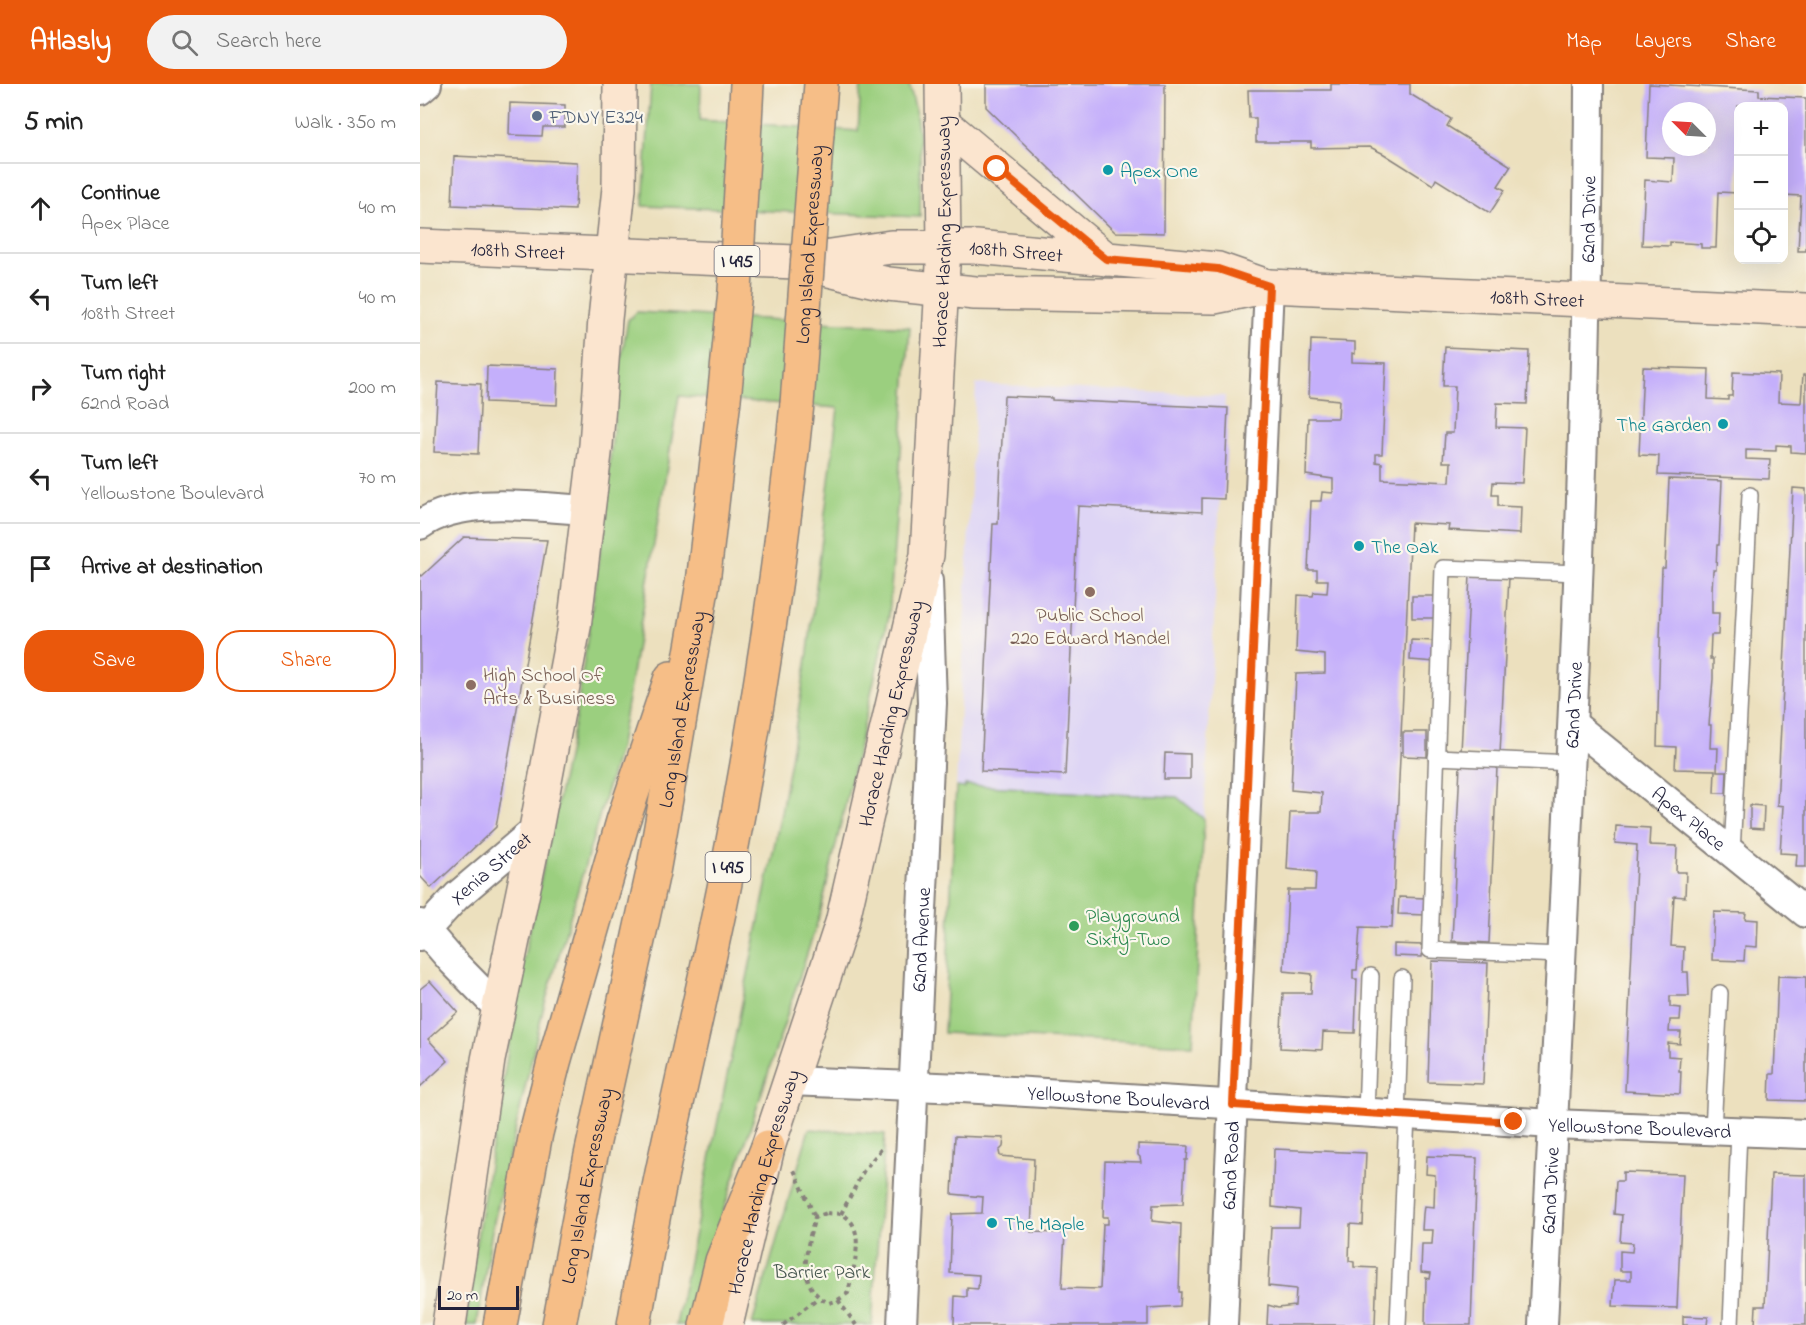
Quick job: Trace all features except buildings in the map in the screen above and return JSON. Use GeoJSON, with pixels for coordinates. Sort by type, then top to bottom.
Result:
{"type":"FeatureCollection","features":[{"type":"Feature","properties":{"kind":"highway","name":"Long Island Expressway"},"geometry":{"type":"LineString","coordinates":[[558,1325],[593,1148],[653,872],[703,583],[735,291],[747,84]]}},
{"type":"Feature","properties":{"kind":"highway","name":"Long Island Expressway"},"geometry":{"type":"LineString","coordinates":[[634,1325],[662,1171],[724,885],[776,587],[797,404],[821,84]]}},
{"type":"Feature","properties":{"kind":"highway"},"geometry":{"type":"LineString","coordinates":[[500,1325],[536,1133],[554,1062],[623,821],[703,583]]}},
{"type":"Feature","properties":{"kind":"highway"},"geometry":{"type":"LineString","coordinates":[[706,1325],[722,1261],[768,1147]]}},
{"type":"Feature","properties":{"kind":"main road"},"geometry":{"type":"LineString","coordinates":[[449,1325],[469,1179],[498,1008],[536,829],[574,627],[589,510],[618,188],[620,84]]}},
{"type":"Feature","properties":{"kind":"main road"},"geometry":{"type":"LineString","coordinates":[[933,84],[942,122],[1106,259]]}},
{"type":"Feature","properties":{"kind":"main road","name":"Horace Harding Expressway"},"geometry":{"type":"LineString","coordinates":[[726,1325],[768,1147],[842,923],[927,555],[944,247],[942,84]]}},
{"type":"Feature","properties":{"kind":"main road","name":"108th Street"},"geometry":{"type":"LineString","coordinates":[[420,246],[795,262],[888,284],[975,293],[1214,297],[1269,286],[1806,310]]}},
{"type":"Feature","properties":{"kind":"main road","name":"108th Street"},"geometry":{"type":"LineString","coordinates":[[795,262],[891,246],[976,247],[1218,269],[1269,286]]}},
{"type":"Feature","properties":{"kind":"street"},"geometry":{"type":"LineString","coordinates":[[420,90],[427,84]]}},
{"type":"Feature","properties":{"kind":"street","name":"62nd Drive"},"geometry":{"type":"LineString","coordinates":[[1543,1325],[1574,725],[1587,300],[1589,84]]}},
{"type":"Feature","properties":{"kind":"street","name":"62nd Road"},"geometry":{"type":"LineString","coordinates":[[1223,1325],[1269,286]]}},
{"type":"Feature","properties":{"kind":"street"},"geometry":{"type":"LineString","coordinates":[[420,525],[451,510],[476,505],[589,510]]}},
{"type":"Feature","properties":{"kind":"street","name":"62nd Avenue"},"geometry":{"type":"LineString","coordinates":[[902,1325],[932,703],[927,555]]}},
{"type":"Feature","properties":{"kind":"street","name":"Apex Place"},"geometry":{"type":"LineString","coordinates":[[1574,725],[1806,913]]}},
{"type":"Feature","properties":{"kind":"street","name":"Xenia Street"},"geometry":{"type":"LineString","coordinates":[[422,930],[457,896],[536,829]]}},
{"type":"Feature","properties":{"kind":"street"},"geometry":{"type":"LineString","coordinates":[[422,930],[498,1008]]}},
{"type":"Feature","properties":{"kind":"street","name":"Yellowstone Boulevard"},"geometry":{"type":"LineString","coordinates":[[789,1081],[913,1086],[1553,1124],[1806,1134]]}},
{"type":"Feature","properties":{"kind":"lane"},"geometry":{"type":"LineString","coordinates":[[1732,853],[1750,495]]}},
{"type":"Feature","properties":{"kind":"lane"},"geometry":{"type":"LineString","coordinates":[[1562,955],[1430,950],[1443,568],[1579,573]]}},
{"type":"Feature","properties":{"kind":"lane"},"geometry":{"type":"LineString","coordinates":[[1436,757],[1572,763]]}},
{"type":"Feature","properties":{"kind":"lane"},"geometry":{"type":"LineString","coordinates":[[1366,1113],[1371,976]]}},
{"type":"Feature","properties":{"kind":"lane"},"geometry":{"type":"LineString","coordinates":[[1398,1325],[1402,978]]}},
{"type":"Feature","properties":{"kind":"lane"},"geometry":{"type":"LineString","coordinates":[[1720,993],[1731,1325]]}},
{"type":"Feature","properties":{"kind":"path"},"geometry":{"type":"LineString","coordinates":[[841,1214],[864,1170],[884,1146]]}},
{"type":"Feature","properties":{"kind":"path"},"geometry":{"type":"LineString","coordinates":[[793,1168],[815,1217],[805,1254],[808,1283],[819,1298],[829,1304],[848,1293],[858,1245],[851,1222],[841,1214],[826,1213],[815,1217]]}},
{"type":"Feature","properties":{"kind":"path"},"geometry":{"type":"LineString","coordinates":[[783,1325],[819,1298]]}},
{"type":"Feature","properties":{"kind":"path"},"geometry":{"type":"LineString","coordinates":[[838,1300],[856,1325]]}},
{"type":"Feature","properties":{"kind":"shaded area","name":"Public School 220 Edward Mandel"},"geometry":{"type":"Polygon","coordinates":[[[976,384],[1225,396],[1193,1045],[944,1033],[976,384]]]}},
{"type":"Feature","properties":{"kind":"green space"},"geometry":{"type":"Polygon","coordinates":[[[651,84],[701,84],[700,120],[858,131],[861,84],[909,84],[918,134],[920,217],[643,206],[651,84]]]}},
{"type":"Feature","properties":{"kind":"green space"},"geometry":{"type":"Polygon","coordinates":[[[637,312],[910,327],[889,616],[820,914],[720,1221],[691,1325],[676,1325],[781,813],[808,652],[838,408],[679,396],[620,745],[543,1010],[492,1230],[477,1325],[466,1325],[475,1250],[522,966],[576,716],[601,544],[620,365],[628,320],[637,312]]]}},
{"type":"Feature","properties":{"kind":"green space","name":"Playground Sixty-Two"},"geometry":{"type":"Polygon","coordinates":[[[965,785],[1177,797],[1204,819],[1193,1045],[944,1033],[956,787],[965,788],[965,785]]]}},
{"type":"Feature","properties":{"kind":"green space","name":"Barrier Park"},"geometry":{"type":"Polygon","coordinates":[[[809,1129],[885,1134],[872,1325],[752,1325],[809,1129]]]}},
{"type":"Feature","properties":{"kind":"place","name":"FDNY E324"},"geometry":{"type":"Point","coordinates":[537,116]}},
{"type":"Feature","properties":{"kind":"place","name":"Apex One"},"geometry":{"type":"Point","coordinates":[1108,170]}},
{"type":"Feature","properties":{"kind":"place","name":"The Garden"},"geometry":{"type":"Point","coordinates":[1723,424]}},
{"type":"Feature","properties":{"kind":"place","name":"The Oak"},"geometry":{"type":"Point","coordinates":[1359,546]}},
{"type":"Feature","properties":{"kind":"place","name":"Public School 220 Edward Mandel"},"geometry":{"type":"Point","coordinates":[1090,592]}},
{"type":"Feature","properties":{"kind":"place","name":"High School Of Arts & Business"},"geometry":{"type":"Point","coordinates":[471,685]}},
{"type":"Feature","properties":{"kind":"place","name":"Playground Sixty-Two"},"geometry":{"type":"Point","coordinates":[1074,926]}},
{"type":"Feature","properties":{"kind":"place","name":"The Maple"},"geometry":{"type":"Point","coordinates":[992,1223]}},
{"type":"Feature","properties":{"kind":"route"},"geometry":{"type":"LineString","coordinates":[[997,169],[1106,259],[1218,269],[1269,286],[1233,1105],[1514,1122]]}}]}
